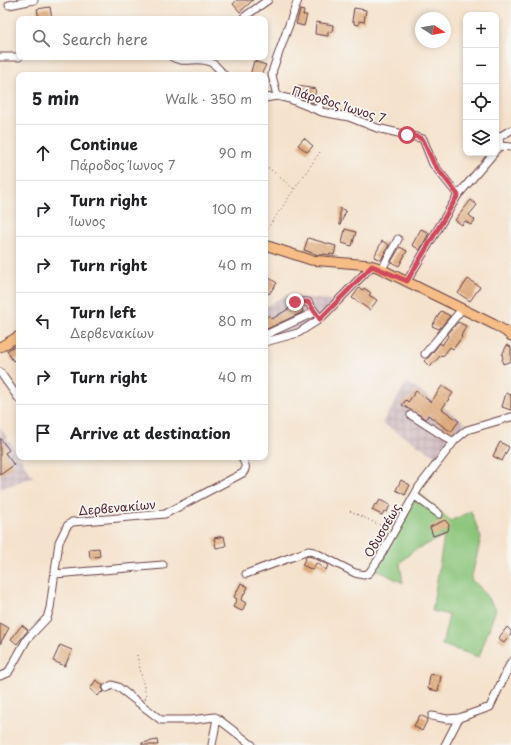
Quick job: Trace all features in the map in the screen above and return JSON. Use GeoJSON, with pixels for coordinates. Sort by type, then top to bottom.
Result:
{"type":"FeatureCollection","features":[{"type":"Feature","properties":{"kind":"main road"},"geometry":{"type":"LineString","coordinates":[[268,246],[316,261],[372,266],[382,269],[505,331],[511,336]]}},
{"type":"Feature","properties":{"kind":"main road"},"geometry":{"type":"LineString","coordinates":[[0,347],[16,338]]}},
{"type":"Feature","properties":{"kind":"street"},"geometry":{"type":"LineString","coordinates":[[9,5],[34,0]]}},
{"type":"Feature","properties":{"kind":"street"},"geometry":{"type":"LineString","coordinates":[[245,16],[268,0]]}},
{"type":"Feature","properties":{"kind":"street"},"geometry":{"type":"LineString","coordinates":[[268,98],[277,96],[272,75],[273,69],[298,0]]}},
{"type":"Feature","properties":{"kind":"street"},"geometry":{"type":"LineString","coordinates":[[0,57],[16,57]]}},
{"type":"Feature","properties":{"kind":"street"},"geometry":{"type":"LineString","coordinates":[[180,60],[200,60],[209,62],[221,72]]}},
{"type":"Feature","properties":{"kind":"street","name":"Πάροδος Ίωνος 7"},"geometry":{"type":"LineString","coordinates":[[277,96],[326,113],[350,117],[377,128],[422,138],[434,164],[458,195]]}},
{"type":"Feature","properties":{"kind":"street"},"geometry":{"type":"LineString","coordinates":[[318,110],[321,101]]}},
{"type":"Feature","properties":{"kind":"street"},"geometry":{"type":"LineString","coordinates":[[499,137],[511,130]]}},
{"type":"Feature","properties":{"kind":"street"},"geometry":{"type":"LineString","coordinates":[[499,148],[511,147]]}},
{"type":"Feature","properties":{"kind":"street"},"geometry":{"type":"LineString","coordinates":[[407,281],[458,195],[491,156]]}},
{"type":"Feature","properties":{"kind":"street"},"geometry":{"type":"LineString","coordinates":[[382,269],[398,239]]}},
{"type":"Feature","properties":{"kind":"street"},"geometry":{"type":"LineString","coordinates":[[268,341],[298,333],[320,319],[372,266]]}},
{"type":"Feature","properties":{"kind":"street"},"geometry":{"type":"LineString","coordinates":[[295,302],[308,302],[320,319]]}},
{"type":"Feature","properties":{"kind":"street"},"geometry":{"type":"LineString","coordinates":[[425,354],[462,309]]}},
{"type":"Feature","properties":{"kind":"street"},"geometry":{"type":"LineString","coordinates":[[268,334],[315,312]]}},
{"type":"Feature","properties":{"kind":"street"},"geometry":{"type":"LineString","coordinates":[[0,372],[16,395]]}},
{"type":"Feature","properties":{"kind":"street"},"geometry":{"type":"LineString","coordinates":[[411,415],[453,442]]}},
{"type":"Feature","properties":{"kind":"street","name":"Οδυσσέως"},"geometry":{"type":"LineString","coordinates":[[246,574],[308,551],[314,552],[355,574],[364,575],[369,572],[378,560],[419,487],[453,442],[467,430],[511,417]]}},
{"type":"Feature","properties":{"kind":"street","name":"Δερβενακίων"},"geometry":{"type":"LineString","coordinates":[[0,676],[8,673],[24,643],[46,618],[50,608],[59,542],[67,526],[72,522],[165,514],[243,473],[246,466],[243,460]]}},
{"type":"Feature","properties":{"kind":"street"},"geometry":{"type":"LineString","coordinates":[[415,496],[439,514]]}},
{"type":"Feature","properties":{"kind":"street"},"geometry":{"type":"LineString","coordinates":[[55,574],[163,565]]}},
{"type":"Feature","properties":{"kind":"street"},"geometry":{"type":"LineString","coordinates":[[432,716],[447,719],[458,718],[490,707],[511,662]]}},
{"type":"Feature","properties":{"kind":"street"},"geometry":{"type":"LineString","coordinates":[[107,688],[112,685],[118,687],[161,720],[185,721],[214,717],[217,718],[252,745]]}},
{"type":"Feature","properties":{"kind":"street"},"geometry":{"type":"LineString","coordinates":[[212,745],[217,718]]}},
{"type":"Feature","properties":{"kind":"street"},"geometry":{"type":"LineString","coordinates":[[445,745],[458,718]]}},
{"type":"Feature","properties":{"kind":"path"},"geometry":{"type":"LineString","coordinates":[[268,228],[320,152]]}},
{"type":"Feature","properties":{"kind":"path"},"geometry":{"type":"LineString","coordinates":[[268,167],[295,189]]}},
{"type":"Feature","properties":{"kind":"path"},"geometry":{"type":"LineString","coordinates":[[350,511],[393,532]]}},
{"type":"Feature","properties":{"kind":"path"},"geometry":{"type":"LineString","coordinates":[[137,654],[146,696],[142,705]]}},
{"type":"Feature","properties":{"kind":"shaded area"},"geometry":{"type":"Polygon","coordinates":[[[286,295],[334,301],[319,319],[297,333],[268,341],[268,305],[286,295]]]}},
{"type":"Feature","properties":{"kind":"shaded area"},"geometry":{"type":"Polygon","coordinates":[[[407,382],[467,424],[437,457],[382,423],[407,382]]]}},
{"type":"Feature","properties":{"kind":"shaded area"},"geometry":{"type":"Polygon","coordinates":[[[0,427],[16,451],[16,460],[22,460],[33,477],[0,489],[0,427]]]}},
{"type":"Feature","properties":{"kind":"green space"},"geometry":{"type":"Polygon","coordinates":[[[419,493],[451,521],[471,511],[481,538],[471,580],[478,585],[496,609],[479,657],[442,645],[449,615],[432,611],[444,536],[413,551],[400,563],[403,583],[377,570],[397,528],[419,493]]]}},
{"type":"Feature","properties":{"kind":"building"},"geometry":{"type":"Polygon","coordinates":[[[237,0],[253,0],[240,12],[233,4],[237,0]]]}},
{"type":"Feature","properties":{"kind":"building"},"geometry":{"type":"Polygon","coordinates":[[[50,7],[52,16],[38,16],[37,9],[50,7]]]}},
{"type":"Feature","properties":{"kind":"building"},"geometry":{"type":"Polygon","coordinates":[[[354,8],[366,10],[364,22],[359,21],[359,25],[354,24],[354,21],[352,21],[354,8]]]}},
{"type":"Feature","properties":{"kind":"building"},"geometry":{"type":"Polygon","coordinates":[[[300,10],[304,11],[303,15],[307,15],[304,26],[296,24],[300,10]]]}},
{"type":"Feature","properties":{"kind":"building"},"geometry":{"type":"Polygon","coordinates":[[[316,22],[333,25],[332,32],[328,31],[328,36],[315,34],[316,22]]]}},
{"type":"Feature","properties":{"kind":"building"},"geometry":{"type":"Polygon","coordinates":[[[254,61],[266,65],[262,72],[251,72],[254,61]]]}},
{"type":"Feature","properties":{"kind":"building"},"geometry":{"type":"Polygon","coordinates":[[[298,86],[316,89],[313,103],[295,96],[298,86]]]}},
{"type":"Feature","properties":{"kind":"building"},"geometry":{"type":"Polygon","coordinates":[[[304,138],[313,146],[307,152],[298,145],[304,138]]]}},
{"type":"Feature","properties":{"kind":"building"},"geometry":{"type":"Polygon","coordinates":[[[471,200],[477,205],[469,215],[475,220],[471,225],[465,221],[462,225],[455,220],[471,200]]]}},
{"type":"Feature","properties":{"kind":"building"},"geometry":{"type":"Polygon","coordinates":[[[340,208],[346,211],[340,225],[340,208]]]}},
{"type":"Feature","properties":{"kind":"building"},"geometry":{"type":"Polygon","coordinates":[[[345,229],[356,232],[352,246],[342,243],[345,229]]]}},
{"type":"Feature","properties":{"kind":"building"},"geometry":{"type":"Polygon","coordinates":[[[421,229],[429,233],[420,250],[412,245],[421,229]]]}},
{"type":"Feature","properties":{"kind":"building"},"geometry":{"type":"Polygon","coordinates":[[[308,238],[336,246],[334,255],[318,255],[304,250],[308,238]]]}},
{"type":"Feature","properties":{"kind":"building"},"geometry":{"type":"Polygon","coordinates":[[[382,241],[389,245],[381,260],[374,257],[382,241]]]}},
{"type":"Feature","properties":{"kind":"building"},"geometry":{"type":"Polygon","coordinates":[[[400,247],[407,251],[399,266],[391,262],[400,247]]]}},
{"type":"Feature","properties":{"kind":"building"},"geometry":{"type":"Polygon","coordinates":[[[268,277],[277,283],[268,294],[268,277]]]}},
{"type":"Feature","properties":{"kind":"building"},"geometry":{"type":"Polygon","coordinates":[[[468,279],[480,287],[470,301],[458,293],[468,279]]]}},
{"type":"Feature","properties":{"kind":"building"},"geometry":{"type":"Polygon","coordinates":[[[359,288],[363,290],[364,288],[371,293],[369,295],[377,300],[370,310],[352,298],[359,288]]]}},
{"type":"Feature","properties":{"kind":"building"},"geometry":{"type":"Polygon","coordinates":[[[293,306],[301,307],[303,312],[268,329],[269,315],[272,319],[293,306]]]}},
{"type":"Feature","properties":{"kind":"building"},"geometry":{"type":"Polygon","coordinates":[[[441,311],[450,316],[439,329],[432,326],[441,311]]]}},
{"type":"Feature","properties":{"kind":"building"},"geometry":{"type":"Polygon","coordinates":[[[458,322],[466,326],[461,336],[462,337],[453,349],[450,347],[443,356],[441,355],[430,367],[424,361],[440,343],[442,345],[449,335],[447,335],[458,322]]]}},
{"type":"Feature","properties":{"kind":"building"},"geometry":{"type":"Polygon","coordinates":[[[507,345],[511,347],[511,361],[503,364],[502,355],[507,345]]]}},
{"type":"Feature","properties":{"kind":"building"},"geometry":{"type":"Polygon","coordinates":[[[14,346],[16,349],[16,359],[13,361],[7,351],[14,346]]]}},
{"type":"Feature","properties":{"kind":"building"},"geometry":{"type":"Polygon","coordinates":[[[442,386],[453,393],[442,409],[459,421],[451,432],[428,415],[426,419],[402,405],[406,400],[408,402],[416,391],[431,402],[442,386]]]}},
{"type":"Feature","properties":{"kind":"building"},"geometry":{"type":"Polygon","coordinates":[[[506,393],[511,395],[511,410],[502,407],[506,393]]]}},
{"type":"Feature","properties":{"kind":"building"},"geometry":{"type":"Polygon","coordinates":[[[0,438],[9,450],[5,453],[14,465],[0,475],[0,438]]]}},
{"type":"Feature","properties":{"kind":"building"},"geometry":{"type":"Polygon","coordinates":[[[500,442],[509,447],[502,461],[493,456],[500,442]]]}},
{"type":"Feature","properties":{"kind":"building"},"geometry":{"type":"Polygon","coordinates":[[[401,480],[410,485],[405,495],[396,490],[401,480]]]}},
{"type":"Feature","properties":{"kind":"building"},"geometry":{"type":"Polygon","coordinates":[[[380,500],[390,505],[387,512],[384,511],[382,515],[372,510],[375,504],[377,505],[380,500]]]}},
{"type":"Feature","properties":{"kind":"building"},"geometry":{"type":"Polygon","coordinates":[[[445,520],[449,525],[448,531],[433,536],[430,527],[445,520]]]}},
{"type":"Feature","properties":{"kind":"building"},"geometry":{"type":"Polygon","coordinates":[[[224,536],[226,546],[216,548],[214,538],[224,536]]]}},
{"type":"Feature","properties":{"kind":"building"},"geometry":{"type":"Polygon","coordinates":[[[99,548],[100,556],[90,558],[89,549],[99,548]]]}},
{"type":"Feature","properties":{"kind":"building"},"geometry":{"type":"Polygon","coordinates":[[[308,556],[328,565],[326,570],[316,563],[313,570],[302,565],[308,556]]]}},
{"type":"Feature","properties":{"kind":"building"},"geometry":{"type":"Polygon","coordinates":[[[241,583],[248,587],[241,600],[246,603],[242,611],[233,607],[237,599],[234,597],[241,583]]]}},
{"type":"Feature","properties":{"kind":"building"},"geometry":{"type":"Polygon","coordinates":[[[0,623],[9,628],[0,644],[0,623]]]}},
{"type":"Feature","properties":{"kind":"building"},"geometry":{"type":"Polygon","coordinates":[[[22,625],[28,630],[17,644],[11,639],[22,625]]]}},
{"type":"Feature","properties":{"kind":"building"},"geometry":{"type":"Polygon","coordinates":[[[507,627],[511,631],[511,634],[504,643],[498,639],[507,627]]]}},
{"type":"Feature","properties":{"kind":"building"},"geometry":{"type":"Polygon","coordinates":[[[60,645],[72,650],[65,666],[53,661],[60,645]]]}},
{"type":"Feature","properties":{"kind":"building"},"geometry":{"type":"Polygon","coordinates":[[[430,674],[441,676],[438,691],[428,689],[430,674]]]}},
{"type":"Feature","properties":{"kind":"building"},"geometry":{"type":"Polygon","coordinates":[[[96,680],[103,685],[102,688],[104,691],[98,696],[90,689],[96,680]]]}},
{"type":"Feature","properties":{"kind":"building"},"geometry":{"type":"Polygon","coordinates":[[[420,715],[428,719],[422,731],[414,726],[420,715]]]}},
{"type":"Feature","properties":{"kind":"building"},"geometry":{"type":"Polygon","coordinates":[[[157,740],[158,745],[142,745],[142,743],[157,740]]]}},
{"type":"Feature","properties":{"kind":"route"},"geometry":{"type":"LineString","coordinates":[[295,302],[308,302],[320,319],[372,266],[407,281],[458,195],[434,164],[422,138],[407,135]]}}]}
